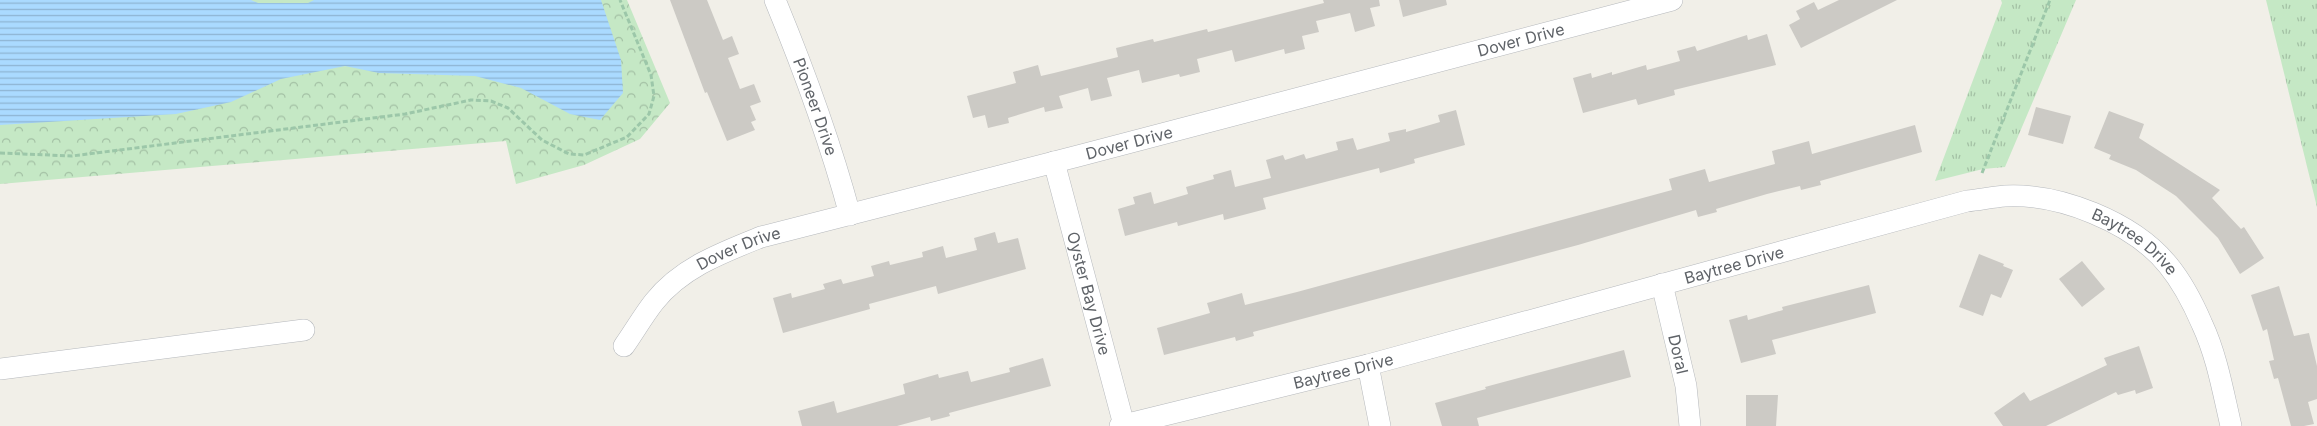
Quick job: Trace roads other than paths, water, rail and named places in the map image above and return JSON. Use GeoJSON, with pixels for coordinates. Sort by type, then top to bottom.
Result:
{"type":"FeatureCollection","features":[{"type":"Feature","properties":{"kind":"street","name":"Pioneer Drive"},"geometry":{"type":"LineString","coordinates":[[775,0],[812,91],[833,153],[850,215]]}},
{"type":"Feature","properties":{"kind":"street","name":"Dover Drive"},"geometry":{"type":"LineString","coordinates":[[624,346],[654,302],[680,277],[713,256],[760,237],[1672,0]]}},
{"type":"Feature","properties":{"kind":"street","name":"Oyster Bay Drive"},"geometry":{"type":"LineString","coordinates":[[1054,162],[1122,425]]}},
{"type":"Feature","properties":{"kind":"street","name":"Baytree Drive"},"geometry":{"type":"LineString","coordinates":[[1122,425],[1368,365],[1967,201],[2006,196],[2068,204],[2097,214],[2123,228],[2167,264],[2188,294],[2203,326],[2212,352],[2231,426]]}},
{"type":"Feature","properties":{"kind":"street","name":"Doral"},"geometry":{"type":"LineString","coordinates":[[1662,284],[1686,386],[1690,426]]}},
{"type":"Feature","properties":{"kind":"street"},"geometry":{"type":"LineString","coordinates":[[0,370],[304,330]]}},
{"type":"Feature","properties":{"kind":"street"},"geometry":{"type":"LineString","coordinates":[[1368,365],[1380,426]]}},
{"type":"Feature","properties":{"kind":"water"},"geometry":{"type":"Polygon","coordinates":[[[0,0],[251,0],[258,3],[308,3],[314,0],[601,0],[621,60],[623,93],[600,120],[570,114],[521,88],[475,76],[379,73],[345,66],[281,79],[231,102],[176,114],[0,125],[0,0]]]}}]}
